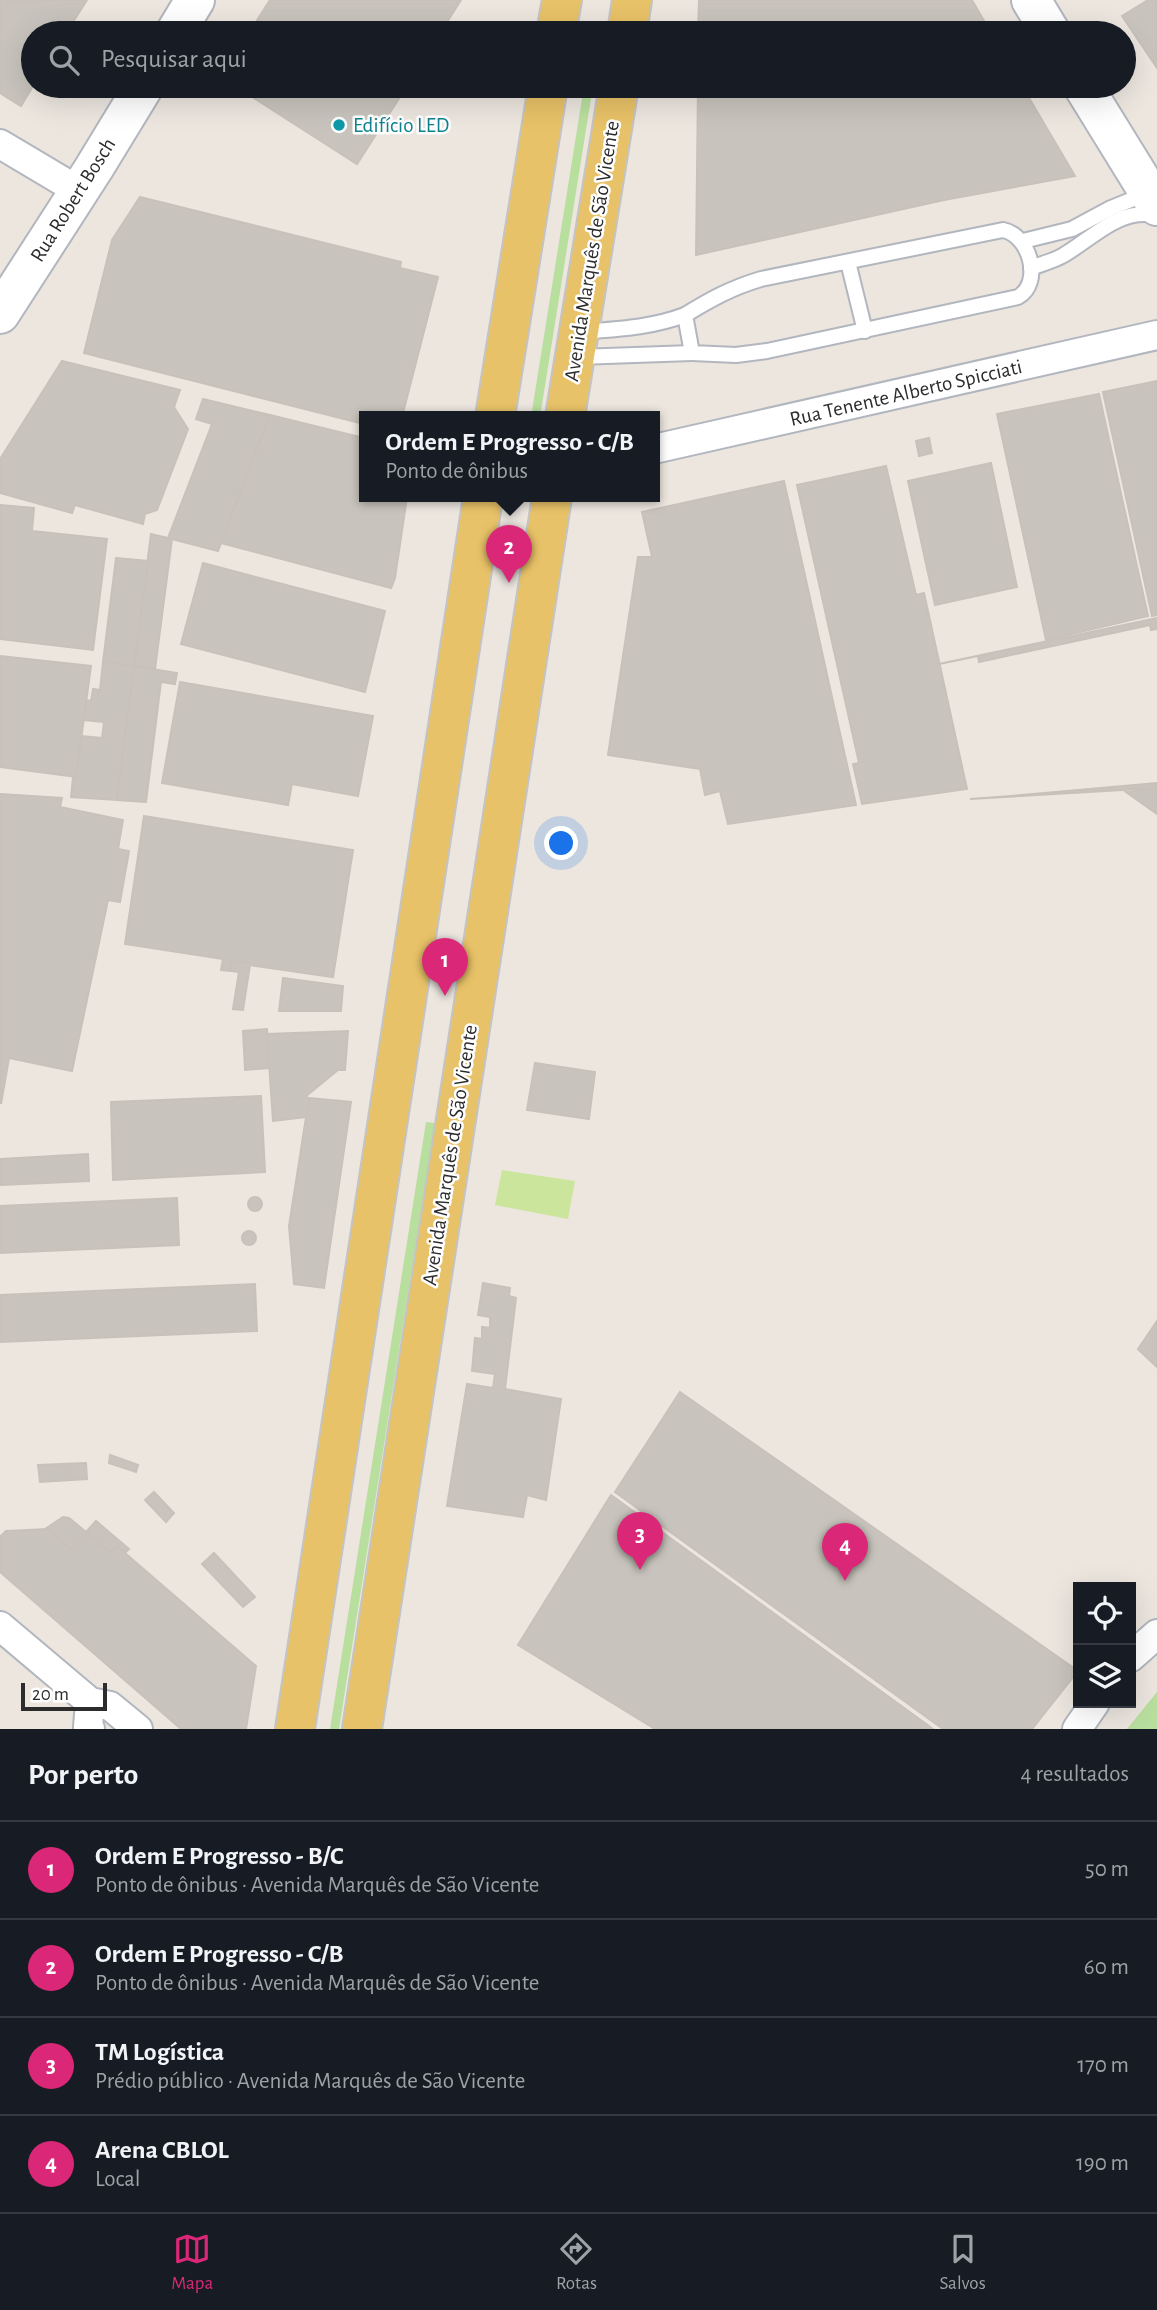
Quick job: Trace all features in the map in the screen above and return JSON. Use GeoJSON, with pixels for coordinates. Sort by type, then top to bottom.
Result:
{"type":"FeatureCollection","features":[{"type":"Feature","properties":{"kind":"main road"},"geometry":{"type":"LineString","coordinates":[[558,21],[562,0]]}},
{"type":"Feature","properties":{"kind":"main road"},"geometry":{"type":"LineString","coordinates":[[629,21],[632,0]]}},
{"type":"Feature","properties":{"kind":"main road"},"geometry":{"type":"LineString","coordinates":[[496,411],[546,98]]}},
{"type":"Feature","properties":{"kind":"main road","name":"Avenida Marquês de São Vicente"},"geometry":{"type":"LineString","coordinates":[[566,411],[617,98]]}},
{"type":"Feature","properties":{"kind":"main road"},"geometry":{"type":"LineString","coordinates":[[295,1729],[481,502]]}},
{"type":"Feature","properties":{"kind":"main road","name":"Avenida Marquês de São Vicente"},"geometry":{"type":"LineString","coordinates":[[362,1729],[551,502]]}},
{"type":"Feature","properties":{"kind":"street"},"geometry":{"type":"LineString","coordinates":[[182,21],[195,0]]}},
{"type":"Feature","properties":{"kind":"street"},"geometry":{"type":"LineString","coordinates":[[1031,0],[1044,21]]}},
{"type":"Feature","properties":{"kind":"street","name":"Rua Robert Bosch"},"geometry":{"type":"LineString","coordinates":[[0,314],[137,98]]}},
{"type":"Feature","properties":{"kind":"street"},"geometry":{"type":"LineString","coordinates":[[1090,98],[1154,205]]}},
{"type":"Feature","properties":{"kind":"street"},"geometry":{"type":"LineString","coordinates":[[0,144],[79,191]]}},
{"type":"Feature","properties":{"kind":"street","name":"Rua Tenente Alberto Spicciati"},"geometry":{"type":"LineString","coordinates":[[660,448],[1157,335]]}},
{"type":"Feature","properties":{"kind":"street"},"geometry":{"type":"LineString","coordinates":[[0,1626],[90,1716],[110,1706],[138,1729]]}},
{"type":"Feature","properties":{"kind":"street"},"geometry":{"type":"LineString","coordinates":[[1136,1653],[1157,1634]]}},
{"type":"Feature","properties":{"kind":"street"},"geometry":{"type":"LineString","coordinates":[[1077,1729],[1092,1708]]}},
{"type":"Feature","properties":{"kind":"lane"},"geometry":{"type":"LineString","coordinates":[[1023,241],[1072,229],[1111,208],[1154,205]]}},
{"type":"Feature","properties":{"kind":"lane"},"geometry":{"type":"LineString","coordinates":[[1031,268],[1062,256],[1118,219],[1154,205]]}},
{"type":"Feature","properties":{"kind":"lane"},"geometry":{"type":"LineString","coordinates":[[1003,230],[1012,232],[1023,241],[1031,268],[1031,283],[1027,292],[1018,297],[864,331],[736,355],[577,345],[685,316],[717,295],[738,286],[1003,230]]}},
{"type":"Feature","properties":{"kind":"lane"},"geometry":{"type":"LineString","coordinates":[[848,262],[864,331]]}},
{"type":"Feature","properties":{"kind":"lane"},"geometry":{"type":"LineString","coordinates":[[685,316],[692,353]]}},
{"type":"Feature","properties":{"kind":"green space"},"geometry":{"type":"Polygon","coordinates":[[[582,98],[591,98],[541,411],[532,411],[582,98]]]}},
{"type":"Feature","properties":{"kind":"green space"},"geometry":{"type":"Polygon","coordinates":[[[426,1122],[435,1123],[339,1729],[330,1729],[426,1122]]]}},
{"type":"Feature","properties":{"kind":"green space"},"geometry":{"type":"Polygon","coordinates":[[[502,1170],[575,1181],[568,1219],[495,1205],[502,1170]]]}},
{"type":"Feature","properties":{"kind":"green space"},"geometry":{"type":"Polygon","coordinates":[[[1157,1692],[1157,1729],[1127,1729],[1157,1692]]]}},
{"type":"Feature","properties":{"kind":"building"},"geometry":{"type":"Polygon","coordinates":[[[0,0],[87,0],[74,21],[21,21],[21,98],[26,98],[21,106],[0,93],[0,0]]]}},
{"type":"Feature","properties":{"kind":"building"},"geometry":{"type":"Polygon","coordinates":[[[270,0],[461,0],[448,21],[257,21],[270,0]]]}},
{"type":"Feature","properties":{"kind":"building"},"geometry":{"type":"Polygon","coordinates":[[[699,0],[972,0],[984,21],[698,21],[699,0]]]}},
{"type":"Feature","properties":{"kind":"building"},"geometry":{"type":"Polygon","coordinates":[[[1148,0],[1157,0],[1157,68],[1136,37],[1136,21],[1125,21],[1122,16],[1148,0]]]}},
{"type":"Feature","properties":{"kind":"building","name":"Edifício LED"},"geometry":{"type":"Polygon","coordinates":[[[254,98],[399,98],[357,164],[254,98]]]}},
{"type":"Feature","properties":{"kind":"building"},"geometry":{"type":"Polygon","coordinates":[[[698,98],[1029,98],[1075,176],[944,200],[696,255],[698,98]]]}},
{"type":"Feature","properties":{"kind":"building"},"geometry":{"type":"Polygon","coordinates":[[[140,197],[401,262],[400,268],[438,277],[404,411],[359,411],[359,423],[84,353],[112,240],[140,197]]]}},
{"type":"Feature","properties":{"kind":"building"},"geometry":{"type":"Polygon","coordinates":[[[62,361],[180,390],[174,407],[188,429],[157,510],[145,514],[143,524],[75,505],[72,513],[0,493],[0,459],[62,361]]]}},
{"type":"Feature","properties":{"kind":"building"},"geometry":{"type":"Polygon","coordinates":[[[1157,381],[1157,615],[1152,616],[1103,392],[1157,381]]]}},
{"type":"Feature","properties":{"kind":"building"},"geometry":{"type":"Polygon","coordinates":[[[1099,394],[1148,616],[1046,640],[997,414],[1099,394]]]}},
{"type":"Feature","properties":{"kind":"building"},"geometry":{"type":"Polygon","coordinates":[[[203,399],[270,415],[218,551],[168,538],[212,424],[196,419],[203,399]]]}},
{"type":"Feature","properties":{"kind":"building"},"geometry":{"type":"Polygon","coordinates":[[[270,415],[359,437],[359,502],[406,502],[395,578],[391,588],[221,543],[270,415]]]}},
{"type":"Feature","properties":{"kind":"building"},"geometry":{"type":"Polygon","coordinates":[[[929,438],[932,453],[919,456],[916,441],[929,438]]]}},
{"type":"Feature","properties":{"kind":"building"},"geometry":{"type":"Polygon","coordinates":[[[991,463],[1017,587],[935,605],[908,481],[991,463]]]}},
{"type":"Feature","properties":{"kind":"building"},"geometry":{"type":"Polygon","coordinates":[[[886,466],[916,595],[924,593],[967,789],[862,804],[853,764],[859,763],[797,485],[886,466]]]}},
{"type":"Feature","properties":{"kind":"building"},"geometry":{"type":"Polygon","coordinates":[[[784,481],[856,805],[728,824],[720,791],[705,795],[700,769],[608,755],[638,557],[652,557],[642,512],[784,481]]]}},
{"type":"Feature","properties":{"kind":"building"},"geometry":{"type":"Polygon","coordinates":[[[0,505],[34,508],[32,531],[107,539],[93,650],[0,639],[0,505]]]}},
{"type":"Feature","properties":{"kind":"building"},"geometry":{"type":"Polygon","coordinates":[[[151,534],[172,539],[155,669],[134,666],[151,534]]]}},
{"type":"Feature","properties":{"kind":"building"},"geometry":{"type":"Polygon","coordinates":[[[116,558],[148,561],[134,666],[103,662],[116,558]]]}},
{"type":"Feature","properties":{"kind":"building"},"geometry":{"type":"Polygon","coordinates":[[[203,563],[385,611],[365,692],[181,644],[203,563]]]}},
{"type":"Feature","properties":{"kind":"building"},"geometry":{"type":"Polygon","coordinates":[[[1157,618],[1157,629],[1151,630],[1150,625],[979,662],[978,656],[939,664],[1157,618]]]}},
{"type":"Feature","properties":{"kind":"building"},"geometry":{"type":"Polygon","coordinates":[[[0,656],[91,666],[76,777],[0,767],[0,656]]]}},
{"type":"Feature","properties":{"kind":"building"},"geometry":{"type":"Polygon","coordinates":[[[103,662],[134,666],[117,800],[71,797],[82,736],[102,738],[104,722],[84,720],[86,700],[91,701],[93,689],[100,690],[103,662]]]}},
{"type":"Feature","properties":{"kind":"building"},"geometry":{"type":"Polygon","coordinates":[[[134,666],[177,673],[175,684],[161,682],[146,802],[117,800],[134,666]]]}},
{"type":"Feature","properties":{"kind":"building"},"geometry":{"type":"Polygon","coordinates":[[[180,682],[373,716],[358,796],[292,784],[288,805],[162,783],[180,682]]]}},
{"type":"Feature","properties":{"kind":"building"},"geometry":{"type":"Polygon","coordinates":[[[1157,783],[1157,788],[970,799],[1011,796],[1157,783]]]}},
{"type":"Feature","properties":{"kind":"building"},"geometry":{"type":"Polygon","coordinates":[[[1157,789],[1157,814],[1126,792],[1157,789]]]}},
{"type":"Feature","properties":{"kind":"building"},"geometry":{"type":"Polygon","coordinates":[[[0,794],[62,798],[60,807],[123,820],[118,849],[129,851],[120,902],[108,900],[72,1071],[9,1058],[1,1104],[0,794]]]}},
{"type":"Feature","properties":{"kind":"building"},"geometry":{"type":"Polygon","coordinates":[[[144,816],[353,850],[333,977],[232,961],[231,971],[221,970],[223,959],[125,944],[144,816]]]}},
{"type":"Feature","properties":{"kind":"building"},"geometry":{"type":"Polygon","coordinates":[[[232,961],[250,965],[243,1010],[233,1009],[239,972],[231,971],[232,961]]]}},
{"type":"Feature","properties":{"kind":"building"},"geometry":{"type":"Polygon","coordinates":[[[283,978],[343,986],[341,1011],[279,1011],[283,978]]]}},
{"type":"Feature","properties":{"kind":"building"},"geometry":{"type":"Polygon","coordinates":[[[267,1029],[269,1068],[245,1070],[243,1031],[267,1029]]]}},
{"type":"Feature","properties":{"kind":"building"},"geometry":{"type":"Polygon","coordinates":[[[348,1031],[345,1070],[338,1070],[305,1097],[309,1098],[306,1117],[273,1121],[267,1034],[348,1031]]]}},
{"type":"Feature","properties":{"kind":"building"},"geometry":{"type":"Polygon","coordinates":[[[535,1063],[595,1072],[589,1119],[527,1110],[535,1063]]]}},
{"type":"Feature","properties":{"kind":"building"},"geometry":{"type":"Polygon","coordinates":[[[261,1096],[265,1172],[113,1180],[111,1102],[261,1096]]]}},
{"type":"Feature","properties":{"kind":"building"},"geometry":{"type":"Polygon","coordinates":[[[309,1098],[351,1102],[324,1288],[294,1284],[289,1226],[309,1098]]]}},
{"type":"Feature","properties":{"kind":"building"},"geometry":{"type":"Polygon","coordinates":[[[88,1154],[89,1181],[0,1185],[0,1159],[88,1154]]]}},
{"type":"Feature","properties":{"kind":"building"},"geometry":{"type":"Polygon","coordinates":[[[252,1197],[258,1197],[262,1204],[258,1211],[252,1211],[248,1207],[248,1201],[252,1197]]]}},
{"type":"Feature","properties":{"kind":"building"},"geometry":{"type":"Polygon","coordinates":[[[177,1198],[179,1245],[0,1253],[0,1206],[177,1198]]]}},
{"type":"Feature","properties":{"kind":"building"},"geometry":{"type":"Polygon","coordinates":[[[246,1231],[252,1231],[256,1238],[252,1245],[246,1245],[242,1241],[242,1235],[246,1231]]]}},
{"type":"Feature","properties":{"kind":"building"},"geometry":{"type":"Polygon","coordinates":[[[483,1283],[510,1288],[509,1296],[516,1298],[505,1389],[561,1399],[546,1500],[527,1495],[523,1517],[447,1506],[467,1384],[493,1388],[495,1374],[472,1371],[475,1338],[482,1339],[482,1327],[490,1328],[490,1317],[478,1315],[483,1283]]]}},
{"type":"Feature","properties":{"kind":"building"},"geometry":{"type":"Polygon","coordinates":[[[255,1284],[257,1331],[0,1342],[0,1295],[255,1284]]]}},
{"type":"Feature","properties":{"kind":"building"},"geometry":{"type":"Polygon","coordinates":[[[1157,1321],[1157,1367],[1138,1349],[1157,1321]]]}},
{"type":"Feature","properties":{"kind":"building"},"geometry":{"type":"Polygon","coordinates":[[[680,1392],[1073,1667],[1073,1677],[1032,1729],[943,1729],[615,1492],[680,1392]]]}},
{"type":"Feature","properties":{"kind":"building"},"geometry":{"type":"Polygon","coordinates":[[[110,1455],[138,1465],[136,1472],[109,1463],[110,1455]]]}},
{"type":"Feature","properties":{"kind":"building"},"geometry":{"type":"Polygon","coordinates":[[[86,1463],[87,1479],[40,1482],[38,1465],[86,1463]]]}},
{"type":"Feature","properties":{"kind":"building"},"geometry":{"type":"Polygon","coordinates":[[[154,1492],[174,1513],[166,1522],[145,1500],[154,1492]]]}},
{"type":"Feature","properties":{"kind":"building"},"geometry":{"type":"Polygon","coordinates":[[[611,1495],[933,1729],[655,1729],[518,1645],[611,1495]]]}},
{"type":"Feature","properties":{"kind":"building"},"geometry":{"type":"Polygon","coordinates":[[[63,1517],[69,1518],[86,1532],[96,1521],[129,1549],[125,1553],[117,1546],[110,1553],[88,1534],[72,1550],[45,1529],[63,1517]]]}},
{"type":"Feature","properties":{"kind":"building"},"geometry":{"type":"Polygon","coordinates":[[[47,1529],[72,1550],[88,1534],[110,1553],[117,1546],[256,1666],[246,1729],[181,1729],[0,1572],[0,1537],[6,1531],[47,1529]]]}},
{"type":"Feature","properties":{"kind":"building"},"geometry":{"type":"Polygon","coordinates":[[[214,1553],[255,1597],[243,1607],[202,1564],[214,1553]]]}},
{"type":"Feature","properties":{"kind":"place","name":"Edifício LED"},"geometry":{"type":"Point","coordinates":[339,125]}},
{"type":"Feature","properties":{"kind":"place","name":"Ordem E Progresso - C/B"},"geometry":{"type":"Point","coordinates":[509,583]}},
{"type":"Feature","properties":{"kind":"place","name":"Ordem E Progresso - B/C"},"geometry":{"type":"Point","coordinates":[445,996]}},
{"type":"Feature","properties":{"kind":"place","name":"TM Logística"},"geometry":{"type":"Point","coordinates":[640,1570]}},
{"type":"Feature","properties":{"kind":"place","name":"Arena CBLOL"},"geometry":{"type":"Point","coordinates":[845,1581]}}]}
